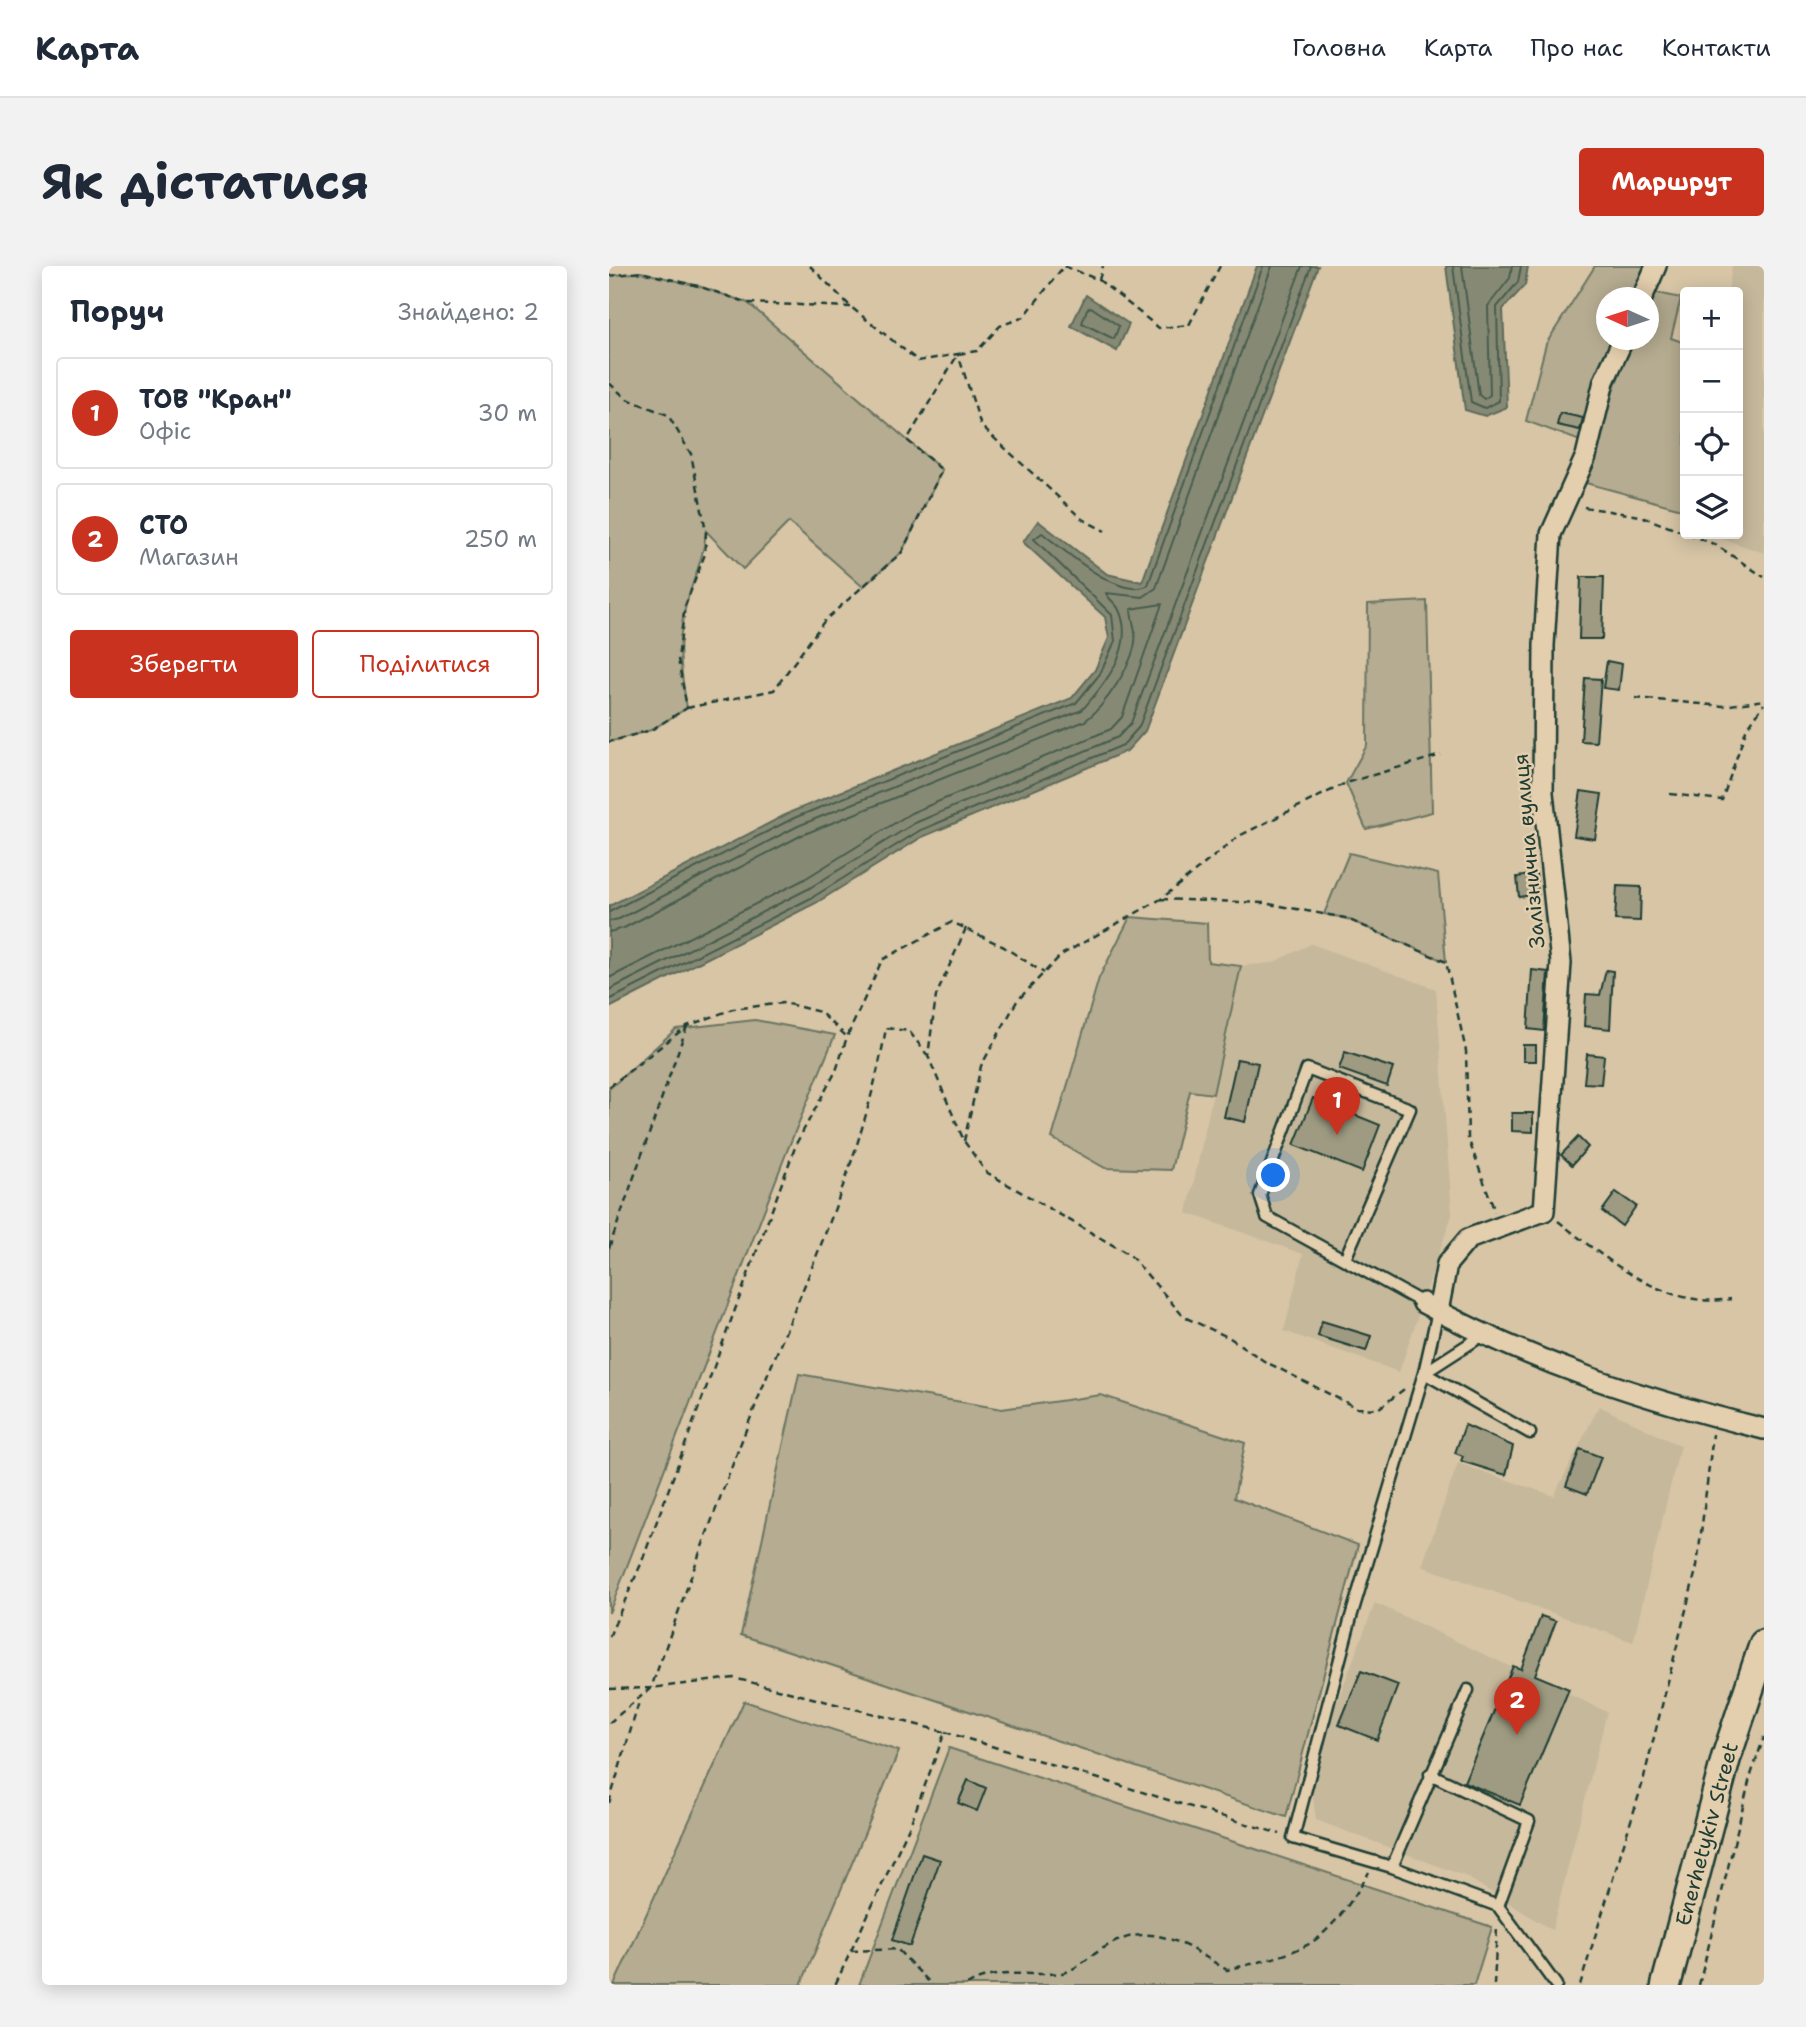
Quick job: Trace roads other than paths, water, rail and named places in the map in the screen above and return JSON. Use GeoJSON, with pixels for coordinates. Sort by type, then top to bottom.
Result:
{"type":"FeatureCollection","features":[{"type":"Feature","properties":{"kind":"main road","name":"Enerhetykiv Street"},"geometry":{"type":"LineString","coordinates":[[1666,1985],[1726,1758],[1764,1644]]}},
{"type":"Feature","properties":{"kind":"street"},"geometry":{"type":"LineString","coordinates":[[1647,287],[1656,266]]}},
{"type":"Feature","properties":{"kind":"street","name":"Залізнична вулиця"},"geometry":{"type":"LineString","coordinates":[[1431,1307],[1447,1264],[1468,1239],[1544,1211],[1561,963],[1543,793],[1544,645],[1551,534],[1586,456],[1604,381],[1618,350]]}},
{"type":"Feature","properties":{"kind":"street"},"geometry":{"type":"LineString","coordinates":[[1431,1307],[1483,1335],[1620,1390],[1764,1429]]}},
{"type":"Feature","properties":{"kind":"lane"},"geometry":{"type":"LineString","coordinates":[[1345,1259],[1410,1109],[1307,1069],[1260,1195],[1267,1217],[1431,1307],[1425,1373],[1350,1617],[1293,1838],[1392,1867],[1498,1906],[1556,1985]]}},
{"type":"Feature","properties":{"kind":"lane"},"geometry":{"type":"LineString","coordinates":[[1425,1373],[1483,1335]]}},
{"type":"Feature","properties":{"kind":"lane"},"geometry":{"type":"LineString","coordinates":[[1425,1373],[1530,1433]]}},
{"type":"Feature","properties":{"kind":"lane"},"geometry":{"type":"LineString","coordinates":[[1392,1867],[1468,1690]]}},
{"type":"Feature","properties":{"kind":"lane"},"geometry":{"type":"LineString","coordinates":[[1430,1774],[1529,1821],[1498,1906]]}},
{"type":"Feature","properties":{"kind":"water"},"geometry":{"type":"Polygon","coordinates":[[[1257,266],[1318,266],[1145,731],[1127,751],[922,837],[816,903],[609,1008],[609,906],[791,812],[1072,698],[1095,670],[1109,638],[1105,617],[1023,542],[1038,521],[1107,574],[1142,582],[1257,266]]]}},
{"type":"Feature","properties":{"kind":"water"},"geometry":{"type":"Polygon","coordinates":[[[1446,266],[1528,266],[1525,285],[1503,309],[1507,407],[1485,416],[1465,410],[1446,266]]]}},
{"type":"Feature","properties":{"kind":"water"},"geometry":{"type":"Polygon","coordinates":[[[1086,295],[1129,324],[1117,351],[1071,326],[1086,295]]]}},
{"type":"Feature","properties":{"kind":"place","name":"ТОВ \"Кран\""},"geometry":{"type":"Point","coordinates":[1337,1135]}},
{"type":"Feature","properties":{"kind":"place","name":"СТО"},"geometry":{"type":"Point","coordinates":[1517,1735]}}]}
